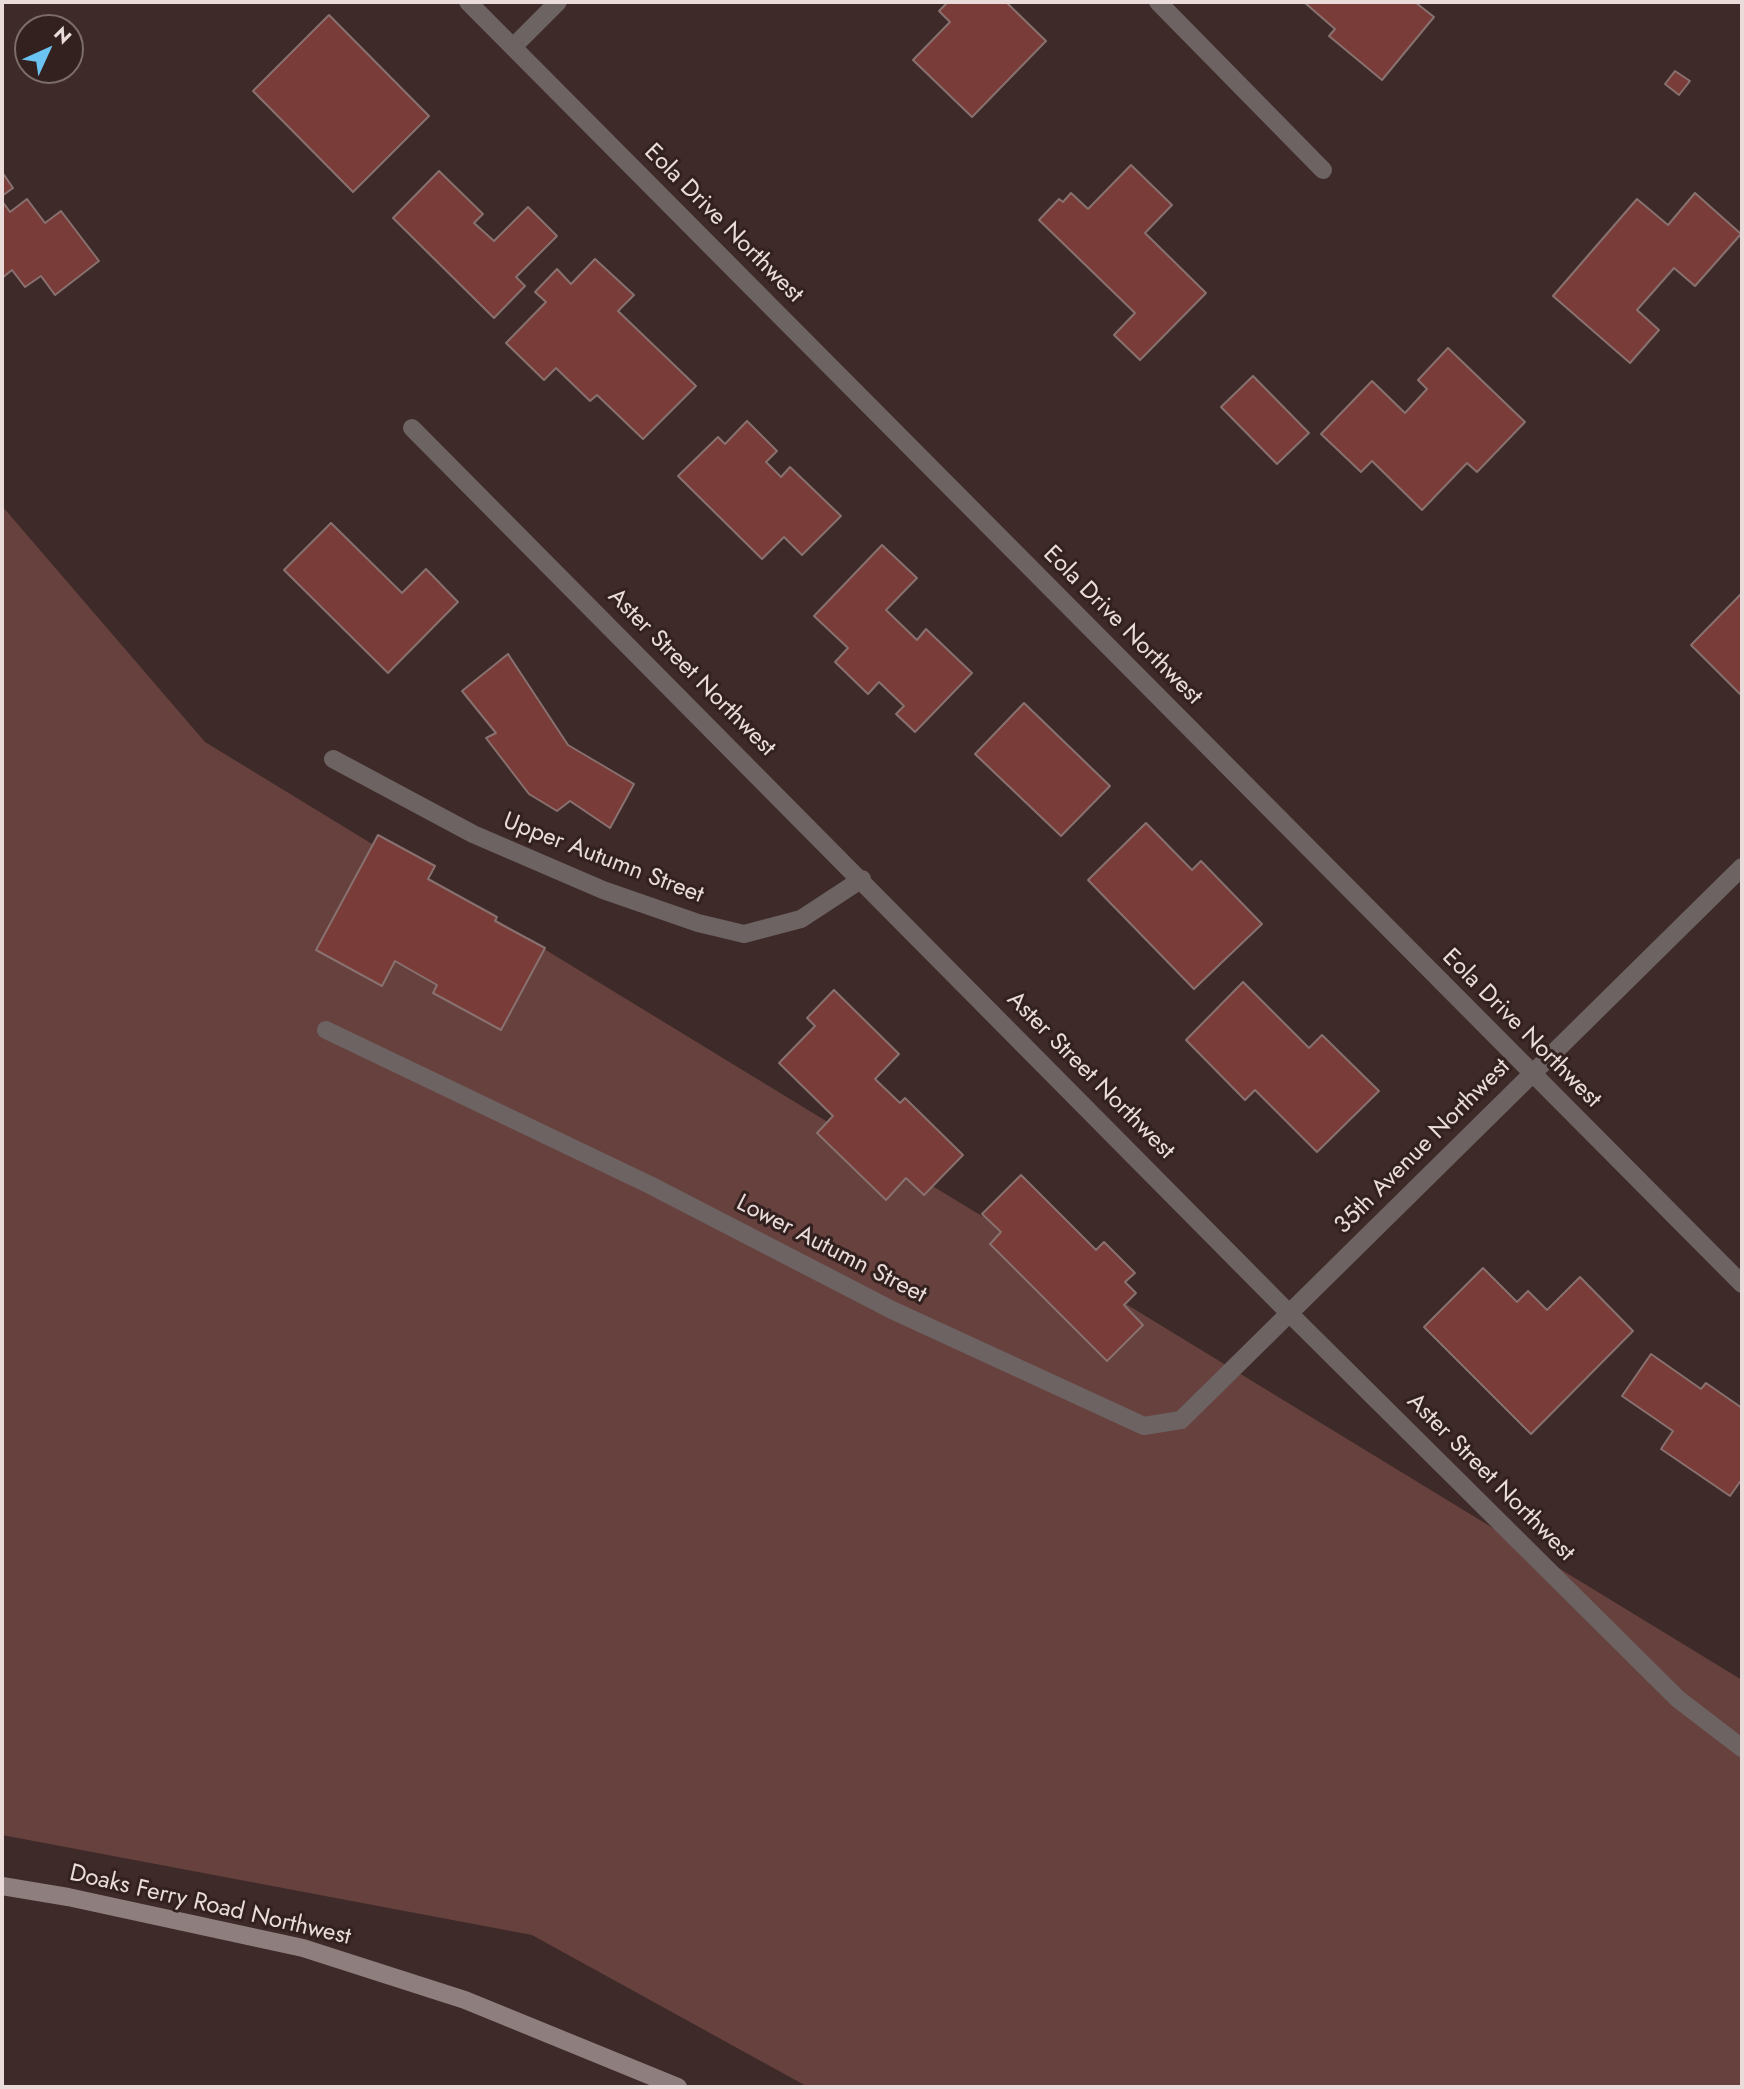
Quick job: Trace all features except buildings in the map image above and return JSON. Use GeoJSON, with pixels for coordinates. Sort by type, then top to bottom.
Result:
{"type":"FeatureCollection","features":[{"type":"Feature","properties":{"kind":"main road","name":"Doaks Ferry Road Northwest"},"geometry":{"type":"LineString","coordinates":[[2,1886],[68,1897],[303,1948],[465,2000],[678,2087]]}},
{"type":"Feature","properties":{"kind":"street","name":"Eola Drive Northwest"},"geometry":{"type":"LineString","coordinates":[[468,2],[1742,1284]]}},
{"type":"Feature","properties":{"kind":"street"},"geometry":{"type":"LineString","coordinates":[[513,47],[558,2]]}},
{"type":"Feature","properties":{"kind":"street"},"geometry":{"type":"LineString","coordinates":[[1158,2],[1324,170]]}},
{"type":"Feature","properties":{"kind":"street","name":"Aster Street Northwest"},"geometry":{"type":"LineString","coordinates":[[412,429],[862,879],[1290,1314],[1678,1699],[1742,1748]]}},
{"type":"Feature","properties":{"kind":"street","name":"Upper Autumn Street"},"geometry":{"type":"LineString","coordinates":[[333,759],[473,834],[603,890],[744,934],[801,919],[862,879]]}},
{"type":"Feature","properties":{"kind":"street","name":"35th Avenue Northwest"},"geometry":{"type":"LineString","coordinates":[[1290,1314],[1742,867]]}},
{"type":"Feature","properties":{"kind":"street","name":"Lower Autumn Street"},"geometry":{"type":"LineString","coordinates":[[326,1030],[650,1185],[892,1310],[1144,1426],[1181,1420],[1290,1314]]}},
{"type":"Feature","properties":{"kind":"shaded area"},"geometry":{"type":"Polygon","coordinates":[[[2,506],[205,742],[1742,1680],[1742,2087],[808,2087],[532,1935],[2,1835],[2,506]]]}}]}
